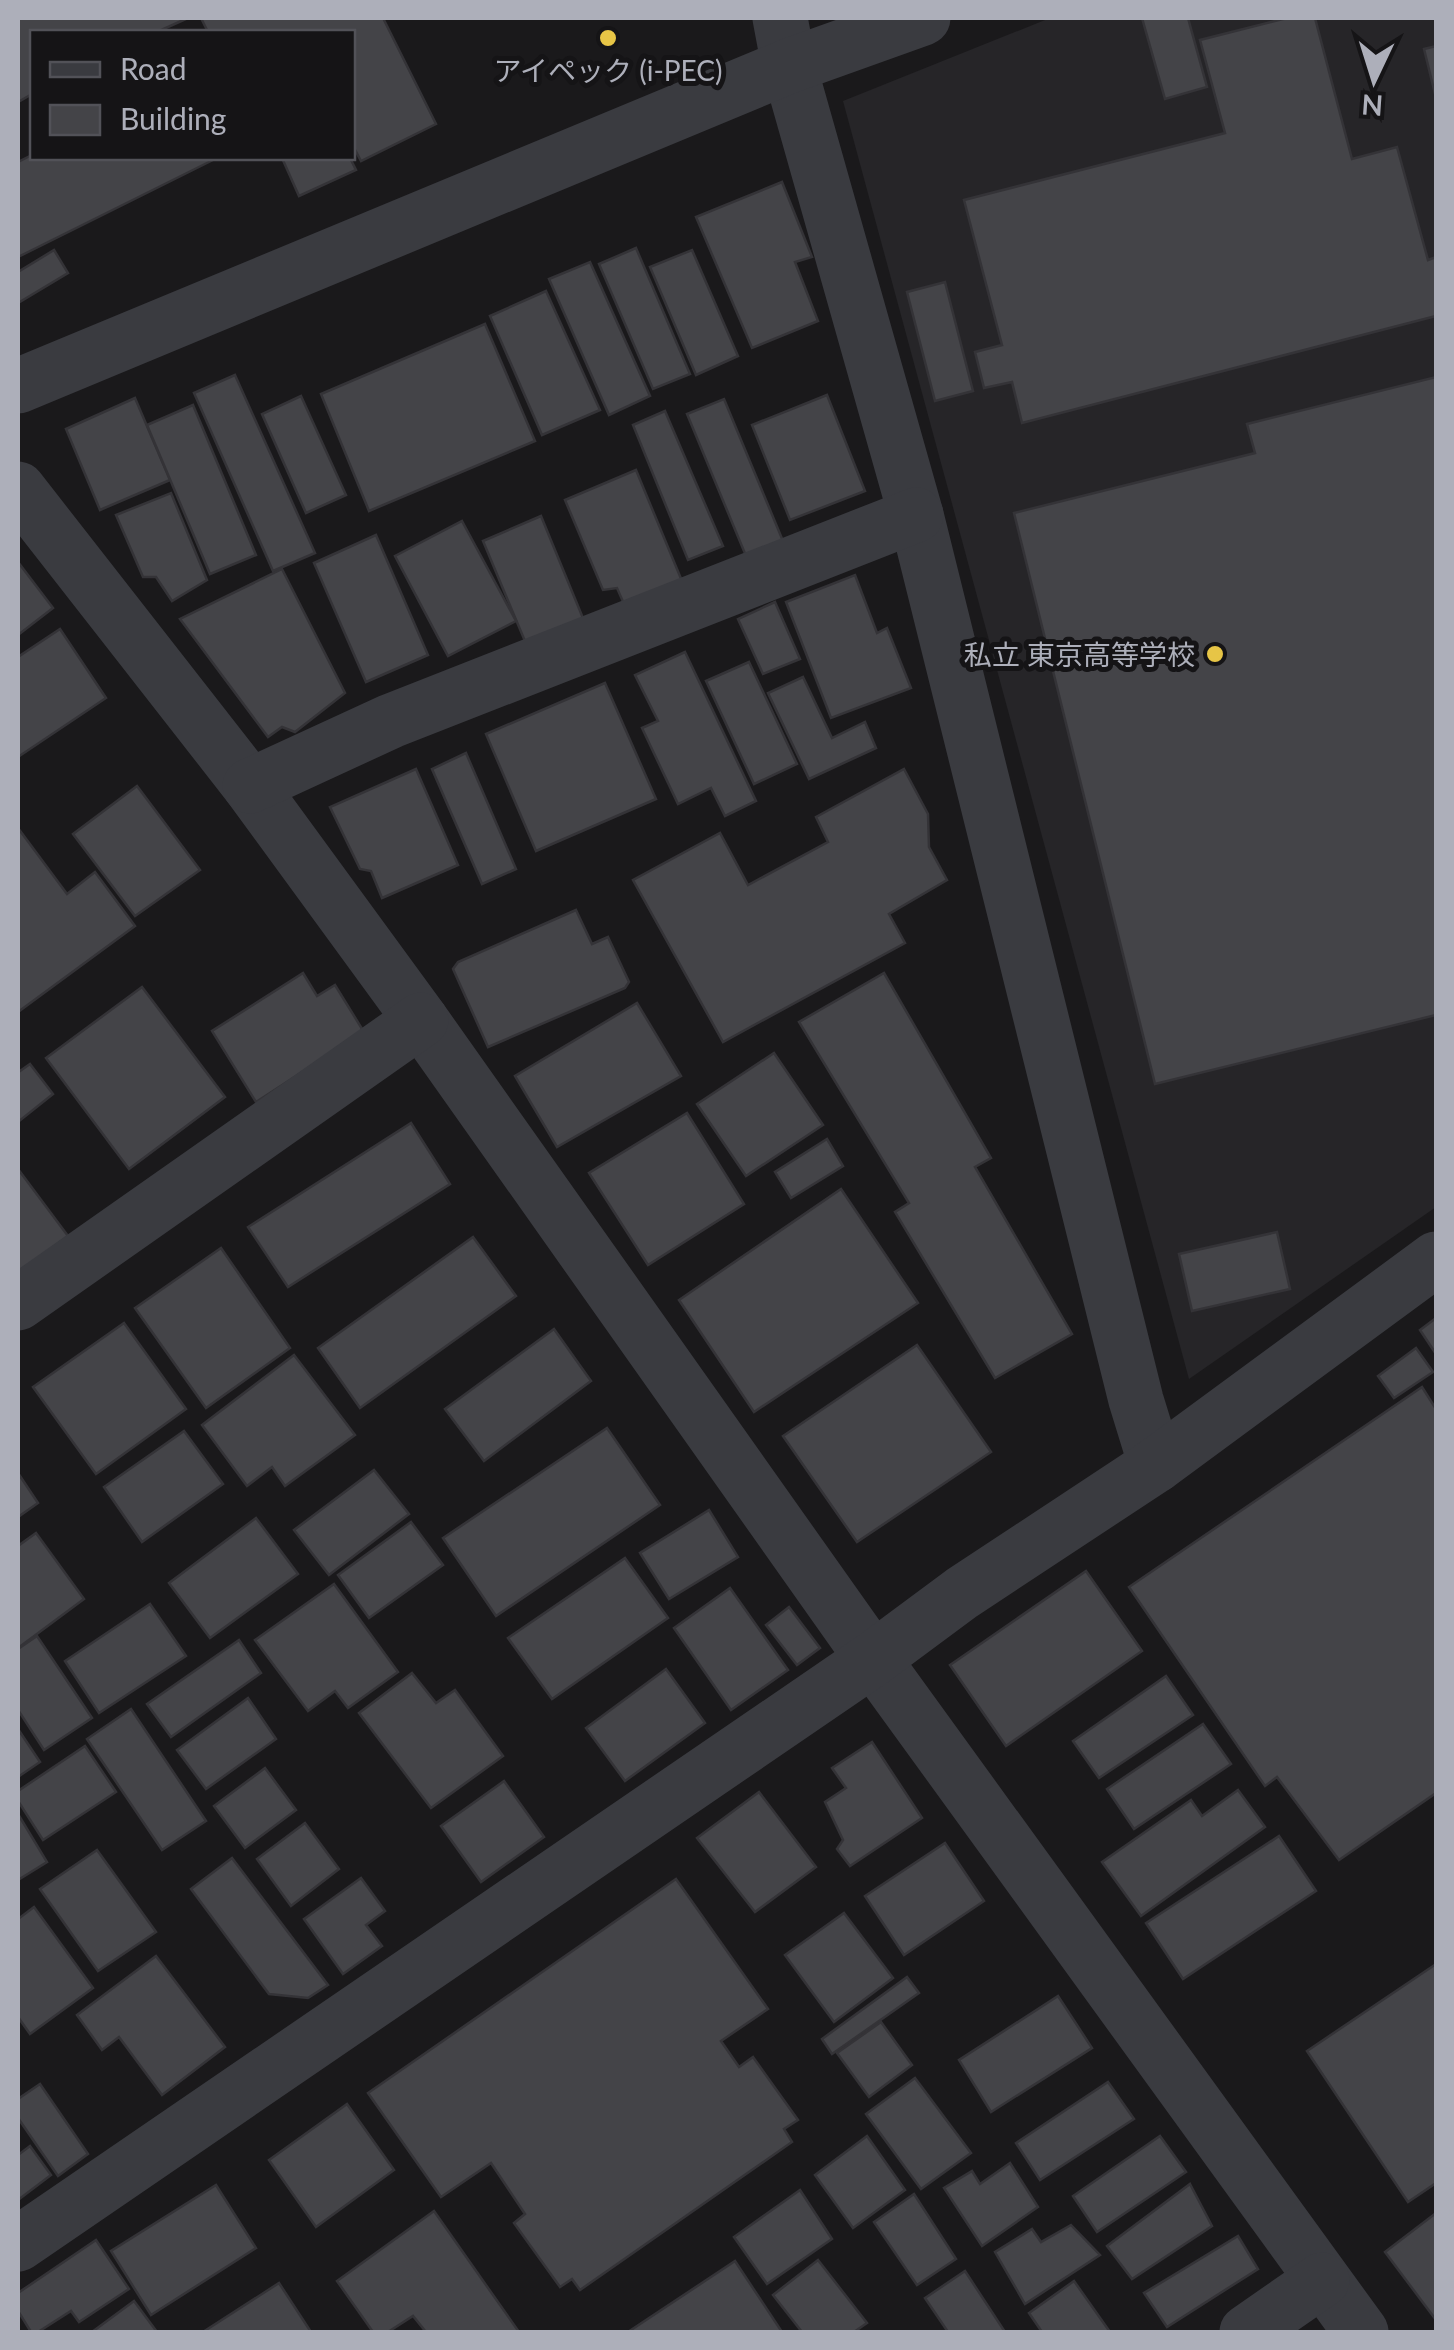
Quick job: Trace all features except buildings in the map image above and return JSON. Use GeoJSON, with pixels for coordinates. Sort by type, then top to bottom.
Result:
{"type":"FeatureCollection","features":[{"type":"Feature","properties":{"kind":"street"},"geometry":{"type":"LineString","coordinates":[[18,386],[784,42],[923,18]]}},
{"type":"Feature","properties":{"kind":"street"},"geometry":{"type":"LineString","coordinates":[[784,42],[916,515],[1136,1400],[1156,1464]]}},
{"type":"Feature","properties":{"kind":"street"},"geometry":{"type":"LineString","coordinates":[[18,490],[250,786],[421,1020],[873,1658],[1361,2332]]}},
{"type":"Feature","properties":{"kind":"street"},"geometry":{"type":"LineString","coordinates":[[250,786],[391,720],[916,515]]}},
{"type":"Feature","properties":{"kind":"street"},"geometry":{"type":"LineString","coordinates":[[18,1304],[421,1020]]}},
{"type":"Feature","properties":{"kind":"street"},"geometry":{"type":"LineString","coordinates":[[18,2244],[1156,1464],[1436,1260]]}},
{"type":"Feature","properties":{"kind":"street"},"geometry":{"type":"LineString","coordinates":[[1247,2332],[1322,2280]]}},
{"type":"Feature","properties":{"kind":"shaded area","name":"私立 東京高等学校"},"geometry":{"type":"Polygon","coordinates":[[[1050,18],[1436,18],[1436,1207],[1189,1379],[843,101],[1050,18]]]}},
{"type":"Feature","properties":{"kind":"place","name":"アイペック (i-PEC)"},"geometry":{"type":"Point","coordinates":[608,38]}},
{"type":"Feature","properties":{"kind":"place","name":"私立 東京高等学校"},"geometry":{"type":"Point","coordinates":[1215,654]}}]}
